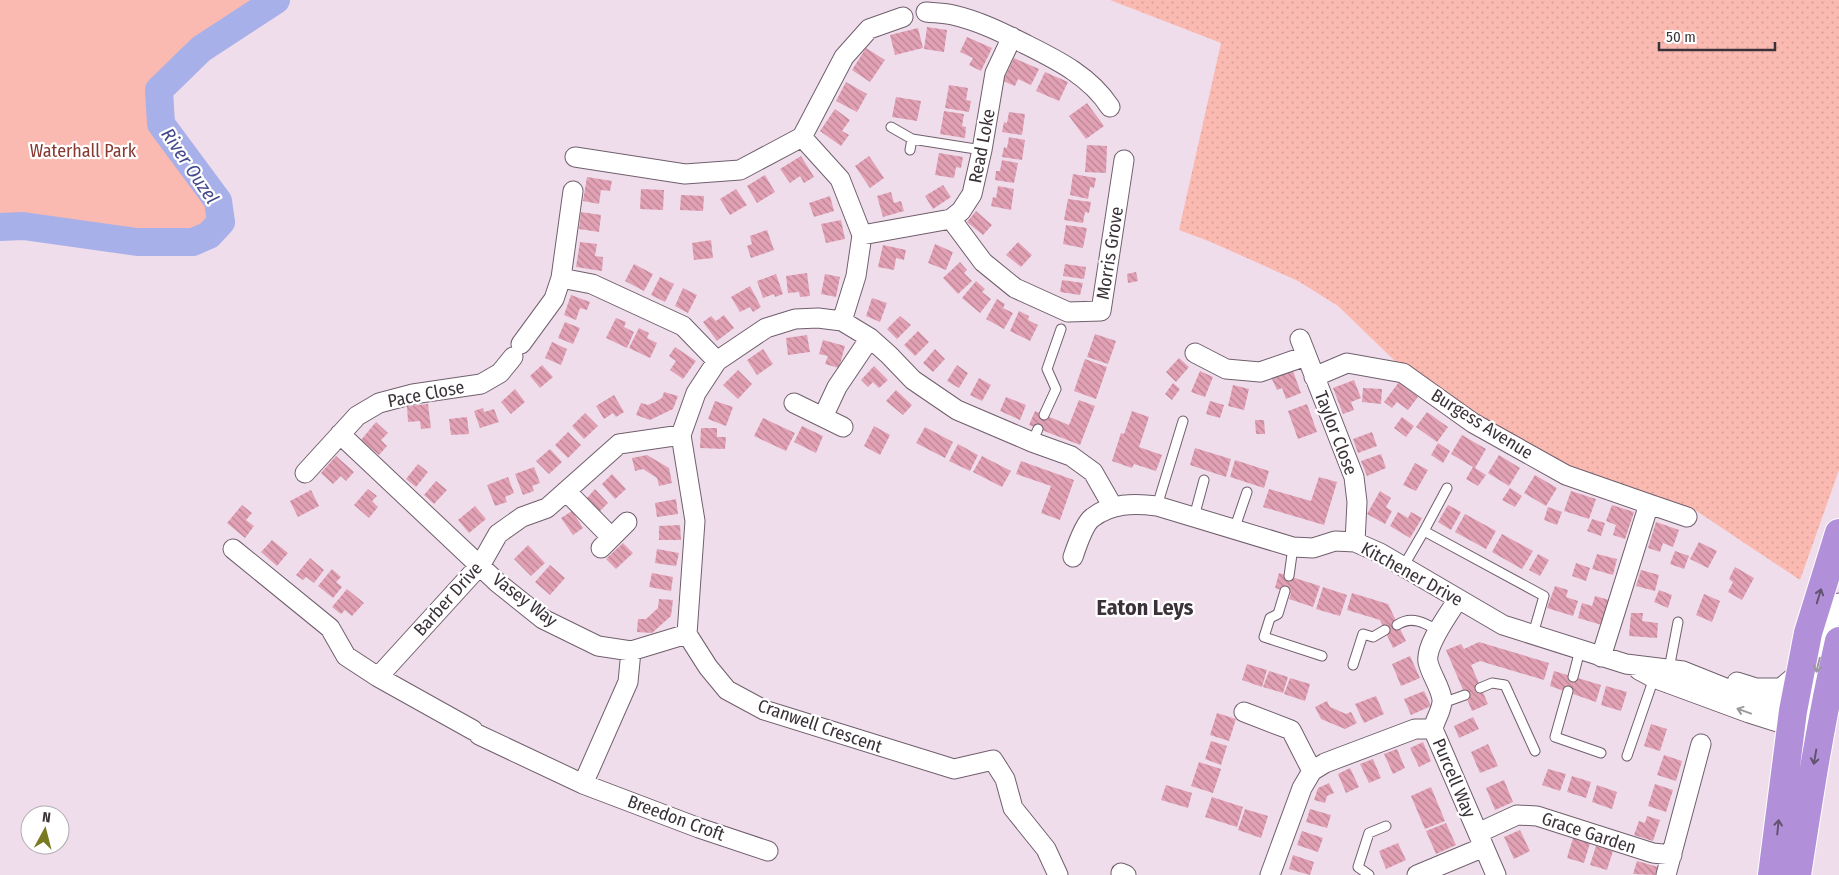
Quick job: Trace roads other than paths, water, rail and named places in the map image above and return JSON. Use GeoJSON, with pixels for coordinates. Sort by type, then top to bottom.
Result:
{"type":"FeatureCollection","features":[{"type":"Feature","properties":{"kind":"highway"},"geometry":{"type":"LineString","coordinates":[[1797,875],[1802,721],[1800,672],[1808,633],[1839,533]]}},
{"type":"Feature","properties":{"kind":"highway"},"geometry":{"type":"LineString","coordinates":[[1772,875],[1802,721],[1826,696],[1839,641]]}},
{"type":"Feature","properties":{"kind":"street"},"geometry":{"type":"LineString","coordinates":[[926,12],[952,15],[990,26],[1012,37],[1074,71],[1102,95],[1110,107]]}},
{"type":"Feature","properties":{"kind":"street"},"geometry":{"type":"LineString","coordinates":[[575,157],[685,174],[740,170],[802,137],[844,57],[869,29],[902,17]]}},
{"type":"Feature","properties":{"kind":"street","name":"Read Loke"},"geometry":{"type":"LineString","coordinates":[[951,219],[961,211],[972,194],[996,73],[1012,37]]}},
{"type":"Feature","properties":{"kind":"street"},"geometry":{"type":"LineString","coordinates":[[802,137],[840,179],[862,235],[856,276],[842,321]]}},
{"type":"Feature","properties":{"kind":"street","name":"Morris Grove"},"geometry":{"type":"LineString","coordinates":[[951,219],[983,262],[1016,288],[1068,312],[1101,311],[1124,160]]}},
{"type":"Feature","properties":{"kind":"street","name":"Pace Close"},"geometry":{"type":"LineString","coordinates":[[305,473],[357,416],[379,403],[413,394],[481,384],[500,373],[554,300],[561,278],[573,191]]}},
{"type":"Feature","properties":{"kind":"street"},"geometry":{"type":"LineString","coordinates":[[862,235],[951,219]]}},
{"type":"Feature","properties":{"kind":"street"},"geometry":{"type":"LineString","coordinates":[[561,278],[592,284],[683,326],[717,361]]}},
{"type":"Feature","properties":{"kind":"street"},"geometry":{"type":"LineString","coordinates":[[686,634],[695,521],[689,474],[681,435],[696,393],[717,361],[766,328],[794,319],[818,318],[842,321],[870,338],[889,354],[913,380],[957,410],[1035,435],[1071,456],[1093,472],[1113,507]]}},
{"type":"Feature","properties":{"kind":"street"},"geometry":{"type":"LineString","coordinates":[[823,417],[837,387],[870,338]]}},
{"type":"Feature","properties":{"kind":"street","name":"Taylor Close"},"geometry":{"type":"LineString","coordinates":[[1195,353],[1226,369],[1260,372],[1303,348],[1354,477],[1357,502],[1354,542]]}},
{"type":"Feature","properties":{"kind":"street","name":"Burgess Avenue"},"geometry":{"type":"LineString","coordinates":[[1314,377],[1347,363],[1403,373],[1473,423],[1566,475],[1687,518]]}},
{"type":"Feature","properties":{"kind":"street"},"geometry":{"type":"LineString","coordinates":[[794,403],[843,427]]}},
{"type":"Feature","properties":{"kind":"street"},"geometry":{"type":"LineString","coordinates":[[340,434],[481,564]]}},
{"type":"Feature","properties":{"kind":"street","name":"Barber Drive"},"geometry":{"type":"LineString","coordinates":[[378,677],[481,564],[498,534],[522,517],[547,508],[619,444],[681,435]]}},
{"type":"Feature","properties":{"kind":"street"},"geometry":{"type":"LineString","coordinates":[[566,491],[606,542],[627,522]]}},
{"type":"Feature","properties":{"kind":"street","name":"Kitchener Drive"},"geometry":{"type":"LineString","coordinates":[[1073,557],[1076,546],[1091,519],[1113,507],[1135,503],[1157,506],[1293,548],[1313,548],[1335,541],[1354,542],[1380,553],[1503,625],[1601,657],[1668,673],[1754,699],[1802,721]]}},
{"type":"Feature","properties":{"kind":"street"},"geometry":{"type":"LineString","coordinates":[[1601,657],[1649,504]]}},
{"type":"Feature","properties":{"kind":"street"},"geometry":{"type":"LineString","coordinates":[[233,549],[330,628],[346,656],[378,677]]}},
{"type":"Feature","properties":{"kind":"street","name":"Vasey Way"},"geometry":{"type":"LineString","coordinates":[[481,564],[498,583],[543,618],[598,646],[631,651],[686,634]]}},
{"type":"Feature","properties":{"kind":"street"},"geometry":{"type":"LineString","coordinates":[[1442,700],[1428,661],[1429,647],[1458,599]]}},
{"type":"Feature","properties":{"kind":"street"},"geometry":{"type":"LineString","coordinates":[[1802,721],[1827,628],[1839,603]]}},
{"type":"Feature","properties":{"kind":"street","name":"Cranwell Crescent"},"geometry":{"type":"LineString","coordinates":[[686,634],[708,667],[727,690],[764,710],[926,762],[954,769],[993,760],[1005,779],[1014,808],[1046,849],[1058,875]]}},
{"type":"Feature","properties":{"kind":"street"},"geometry":{"type":"LineString","coordinates":[[583,784],[628,682],[631,651]]}},
{"type":"Feature","properties":{"kind":"street","name":"Kitchener Drive"},"geometry":{"type":"LineString","coordinates":[[1668,673],[1704,672],[1756,688],[1781,688],[1800,672]]}},
{"type":"Feature","properties":{"kind":"street","name":"Kitchener Drive"},"geometry":{"type":"LineString","coordinates":[[1668,673],[1749,714],[1802,721]]}},
{"type":"Feature","properties":{"kind":"street","name":"Breedon Croft"},"geometry":{"type":"LineString","coordinates":[[378,677],[476,733],[583,784],[699,828],[768,851]]}},
{"type":"Feature","properties":{"kind":"street","name":"Purcell Way"},"geometry":{"type":"LineString","coordinates":[[1442,700],[1433,729],[1496,875]]}},
{"type":"Feature","properties":{"kind":"street"},"geometry":{"type":"LineString","coordinates":[[1244,712],[1291,730],[1312,771]]}},
{"type":"Feature","properties":{"kind":"street"},"geometry":{"type":"LineString","coordinates":[[1270,875],[1302,788],[1312,771],[1325,763],[1415,729],[1433,729]]}},
{"type":"Feature","properties":{"kind":"street"},"geometry":{"type":"LineString","coordinates":[[1666,875],[1700,744]]}},
{"type":"Feature","properties":{"kind":"street","name":"Grace Garden"},"geometry":{"type":"LineString","coordinates":[[1418,875],[1481,840],[1518,816],[1537,816],[1653,853],[1672,855]]}},
{"type":"Feature","properties":{"kind":"lane"},"geometry":{"type":"LineString","coordinates":[[891,127],[912,139],[982,150]]}},
{"type":"Feature","properties":{"kind":"lane"},"geometry":{"type":"LineString","coordinates":[[910,150],[912,139]]}},
{"type":"Feature","properties":{"kind":"lane"},"geometry":{"type":"LineString","coordinates":[[1044,415],[1056,389],[1047,370],[1061,328]]}},
{"type":"Feature","properties":{"kind":"lane"},"geometry":{"type":"LineString","coordinates":[[1157,506],[1183,421]]}},
{"type":"Feature","properties":{"kind":"lane"},"geometry":{"type":"LineString","coordinates":[[1194,517],[1204,480]]}},
{"type":"Feature","properties":{"kind":"lane"},"geometry":{"type":"LineString","coordinates":[[1403,567],[1447,488]]}},
{"type":"Feature","properties":{"kind":"lane"},"geometry":{"type":"LineString","coordinates":[[1234,530],[1246,492]]}},
{"type":"Feature","properties":{"kind":"lane"},"geometry":{"type":"LineString","coordinates":[[1424,531],[1544,596],[1533,634]]}},
{"type":"Feature","properties":{"kind":"lane"},"geometry":{"type":"LineString","coordinates":[[1289,576],[1293,548]]}},
{"type":"Feature","properties":{"kind":"lane"},"geometry":{"type":"LineString","coordinates":[[1284,591],[1278,614],[1270,618],[1264,637],[1322,656]]}},
{"type":"Feature","properties":{"kind":"lane"},"geometry":{"type":"LineString","coordinates":[[1397,625],[1410,620],[1420,621],[1439,631]]}},
{"type":"Feature","properties":{"kind":"lane"},"geometry":{"type":"LineString","coordinates":[[1627,756],[1668,673],[1678,622]]}},
{"type":"Feature","properties":{"kind":"lane"},"geometry":{"type":"LineString","coordinates":[[1353,665],[1363,634],[1373,637],[1385,630]]}},
{"type":"Feature","properties":{"kind":"lane"},"geometry":{"type":"LineString","coordinates":[[1573,677],[1580,650]]}},
{"type":"Feature","properties":{"kind":"lane"},"geometry":{"type":"LineString","coordinates":[[1480,688],[1492,683],[1505,685],[1535,751]]}},
{"type":"Feature","properties":{"kind":"lane"},"geometry":{"type":"LineString","coordinates":[[1568,692],[1554,738],[1602,753]]}},
{"type":"Feature","properties":{"kind":"lane"},"geometry":{"type":"LineString","coordinates":[[1442,700],[1451,700],[1465,694]]}},
{"type":"Feature","properties":{"kind":"lane"},"geometry":{"type":"LineString","coordinates":[[1370,875],[1358,867],[1369,832],[1386,826]]}},
{"type":"Feature","properties":{"kind":"waterway","name":"River Ouzel"},"geometry":{"type":"LineString","coordinates":[[0,227],[23,226],[137,242],[193,242],[209,235],[221,222],[218,201],[161,124],[159,90],[201,49],[276,0]]}},
{"type":"Feature","properties":{"kind":"district","name":"Eaton Leys"},"geometry":{"type":"Point","coordinates":[1145,607]}},
{"type":"Feature","properties":{"kind":"park label","name":"Waterhall Park"},"geometry":{"type":"Point","coordinates":[83,151]}}]}
